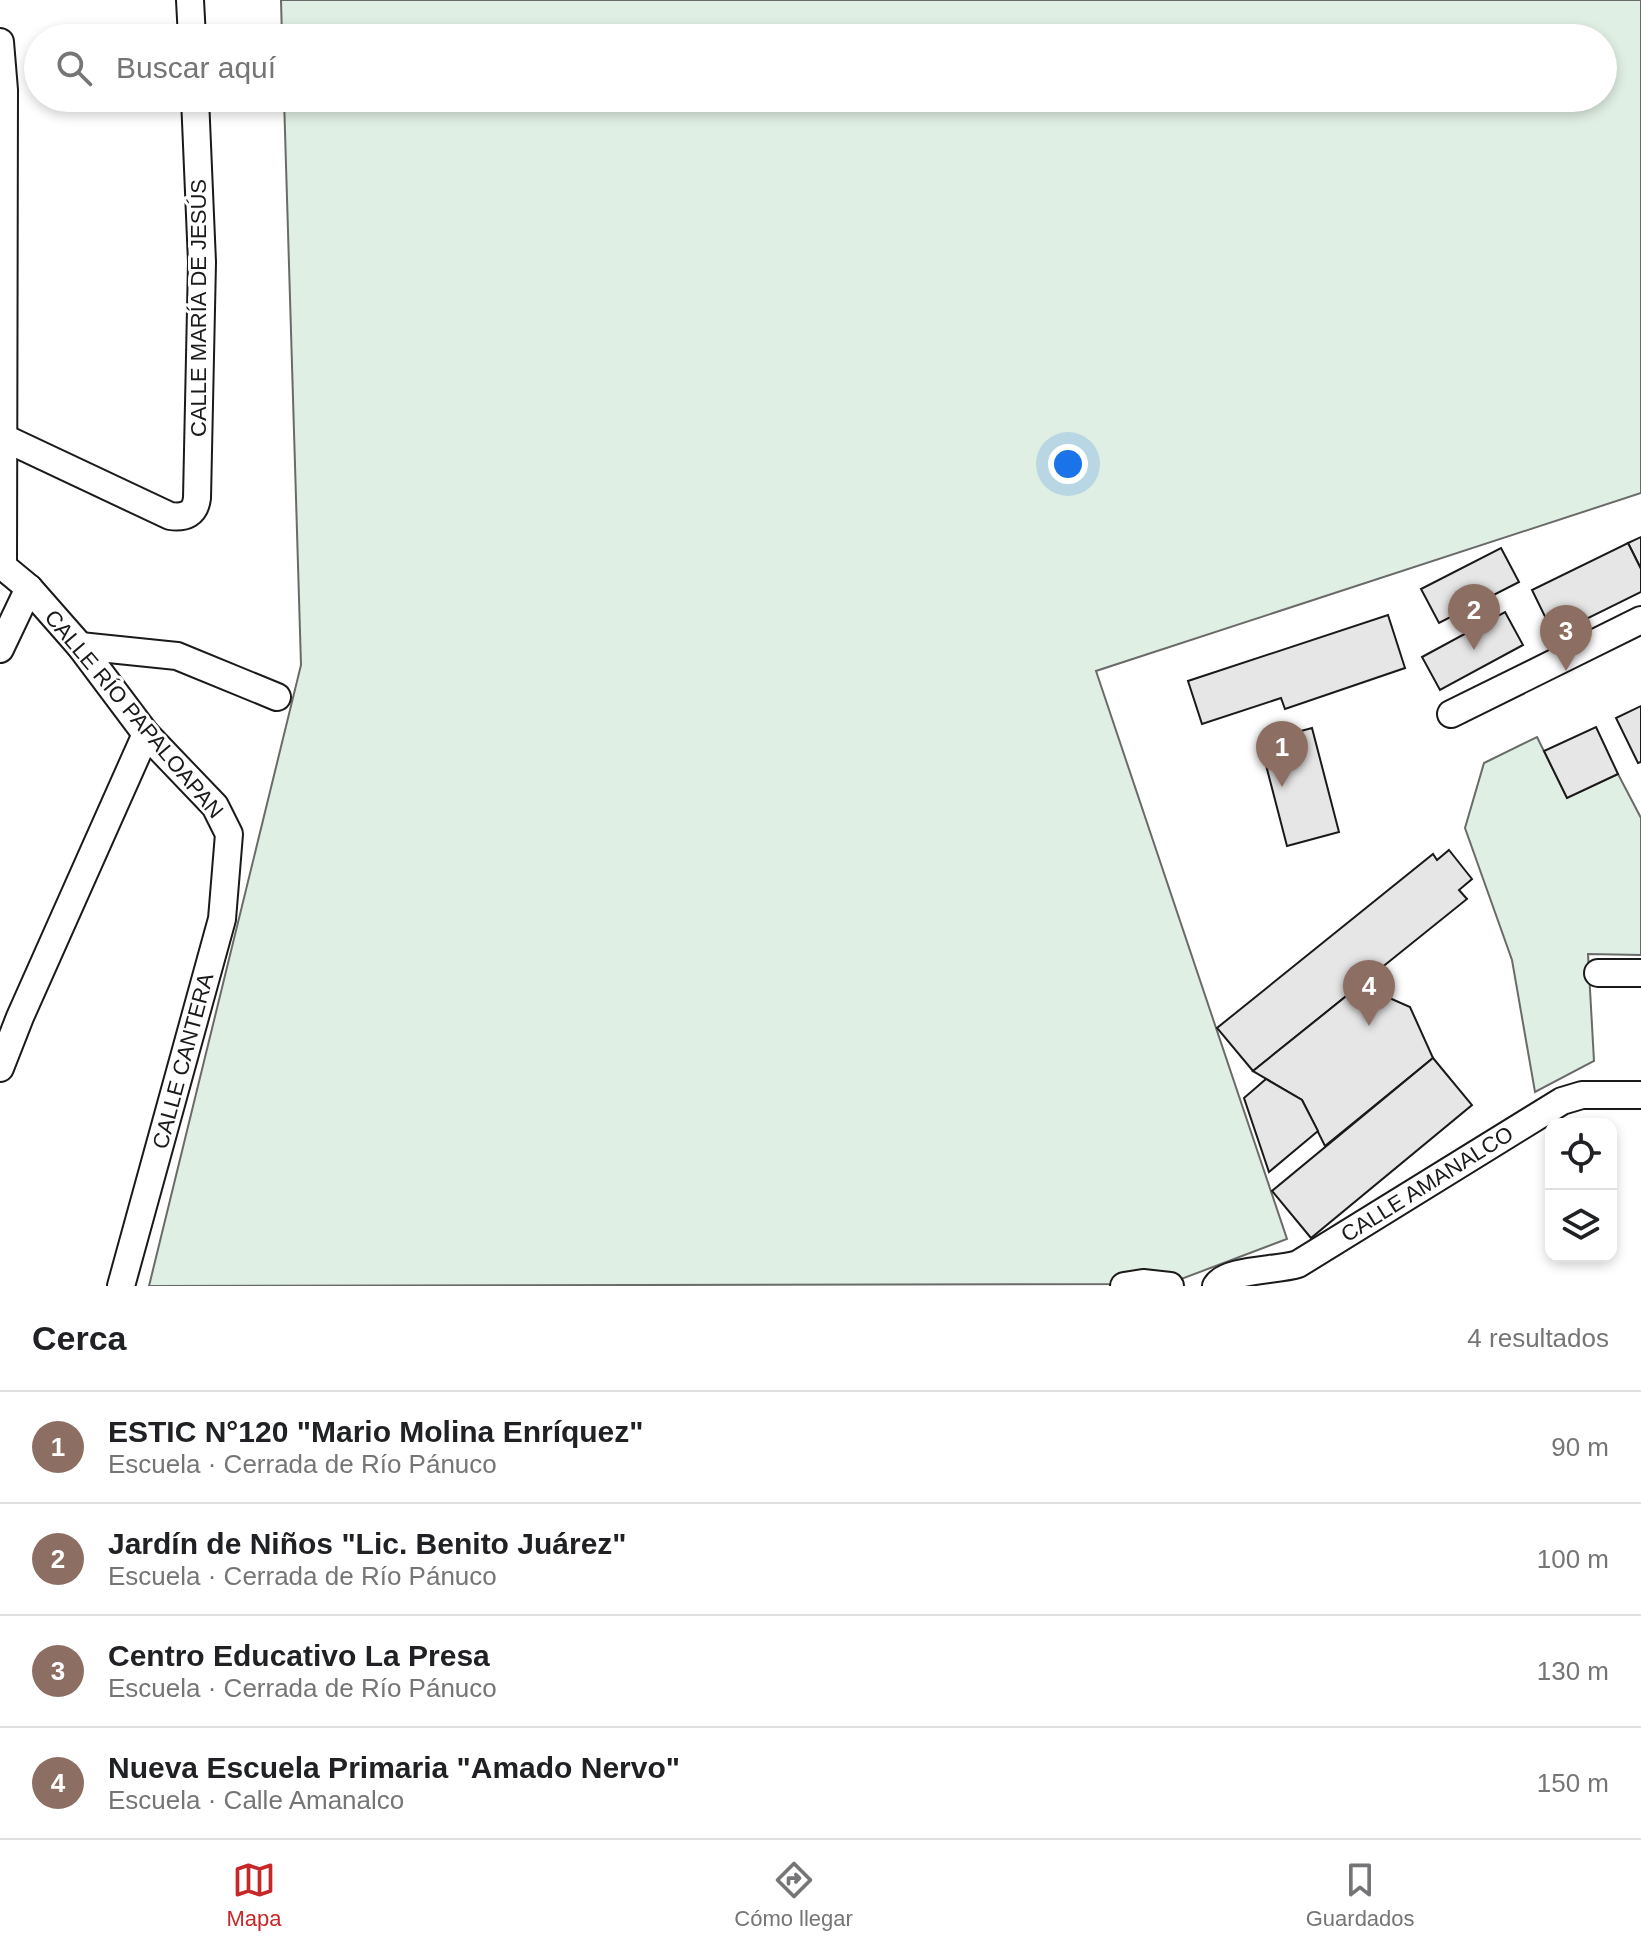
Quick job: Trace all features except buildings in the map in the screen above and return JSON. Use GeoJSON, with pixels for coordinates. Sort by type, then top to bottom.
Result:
{"type":"FeatureCollection","features":[{"type":"Feature","properties":{"kind":"street"},"geometry":{"type":"LineString","coordinates":[[190,0],[191,24]]}},
{"type":"Feature","properties":{"kind":"street"},"geometry":{"type":"LineString","coordinates":[[0,42],[2,565]]}},
{"type":"Feature","properties":{"kind":"street","name":"CALLE MARÍA DE JESÚS"},"geometry":{"type":"LineString","coordinates":[[2,438],[170,516],[187,515],[193,511],[197,498],[201,278],[195,112]]}},
{"type":"Feature","properties":{"kind":"street","name":"CALLE RÍO PAPALOAPAN"},"geometry":{"type":"LineString","coordinates":[[2,565],[29,588],[80,646],[146,734],[215,806],[229,834]]}},
{"type":"Feature","properties":{"kind":"street"},"geometry":{"type":"LineString","coordinates":[[0,649],[29,588]]}},
{"type":"Feature","properties":{"kind":"street"},"geometry":{"type":"LineString","coordinates":[[1451,714],[1641,620]]}},
{"type":"Feature","properties":{"kind":"street"},"geometry":{"type":"LineString","coordinates":[[80,646],[177,656],[277,697]]}},
{"type":"Feature","properties":{"kind":"street"},"geometry":{"type":"LineString","coordinates":[[0,1068],[10,1014],[146,734]]}},
{"type":"Feature","properties":{"kind":"street","name":"CALLE CANTERA"},"geometry":{"type":"LineString","coordinates":[[121,1286],[222,919],[229,834]]}},
{"type":"Feature","properties":{"kind":"street"},"geometry":{"type":"LineString","coordinates":[[1598,973],[1641,973]]}},
{"type":"Feature","properties":{"kind":"street","name":"CALLE AMANALCO"},"geometry":{"type":"LineString","coordinates":[[1216,1286],[1226,1276],[1284,1269],[1298,1264],[1562,1101],[1582,1095],[1641,1095]]}},
{"type":"Feature","properties":{"kind":"street"},"geometry":{"type":"LineString","coordinates":[[1124,1286],[1143,1283],[1170,1286]]}},
{"type":"Feature","properties":{"kind":"green space"},"geometry":{"type":"Polygon","coordinates":[[[281,0],[1641,0],[1641,493],[1096,671],[1287,1239],[1168,1284],[149,1286],[301,665],[284,112],[1617,112],[1617,24],[282,24],[281,0]]]}},
{"type":"Feature","properties":{"kind":"green space"},"geometry":{"type":"Polygon","coordinates":[[[1537,737],[1567,798],[1618,774],[1641,818],[1641,955],[1588,954],[1594,1061],[1535,1092],[1512,960],[1465,828],[1484,763],[1537,737]]]}},
{"type":"Feature","properties":{"kind":"place","name":"Jardín de Niños \"Lic. Benito Juárez\""},"geometry":{"type":"Point","coordinates":[1474,650]}},
{"type":"Feature","properties":{"kind":"place","name":"Centro Educativo La Presa"},"geometry":{"type":"Point","coordinates":[1566,671]}},
{"type":"Feature","properties":{"kind":"place","name":"ESTIC N°120 \"Mario Molina Enríquez\""},"geometry":{"type":"Point","coordinates":[1282,787]}},
{"type":"Feature","properties":{"kind":"place","name":"Nueva Escuela Primaria \"Amado Nervo\""},"geometry":{"type":"Point","coordinates":[1369,1026]}}]}
